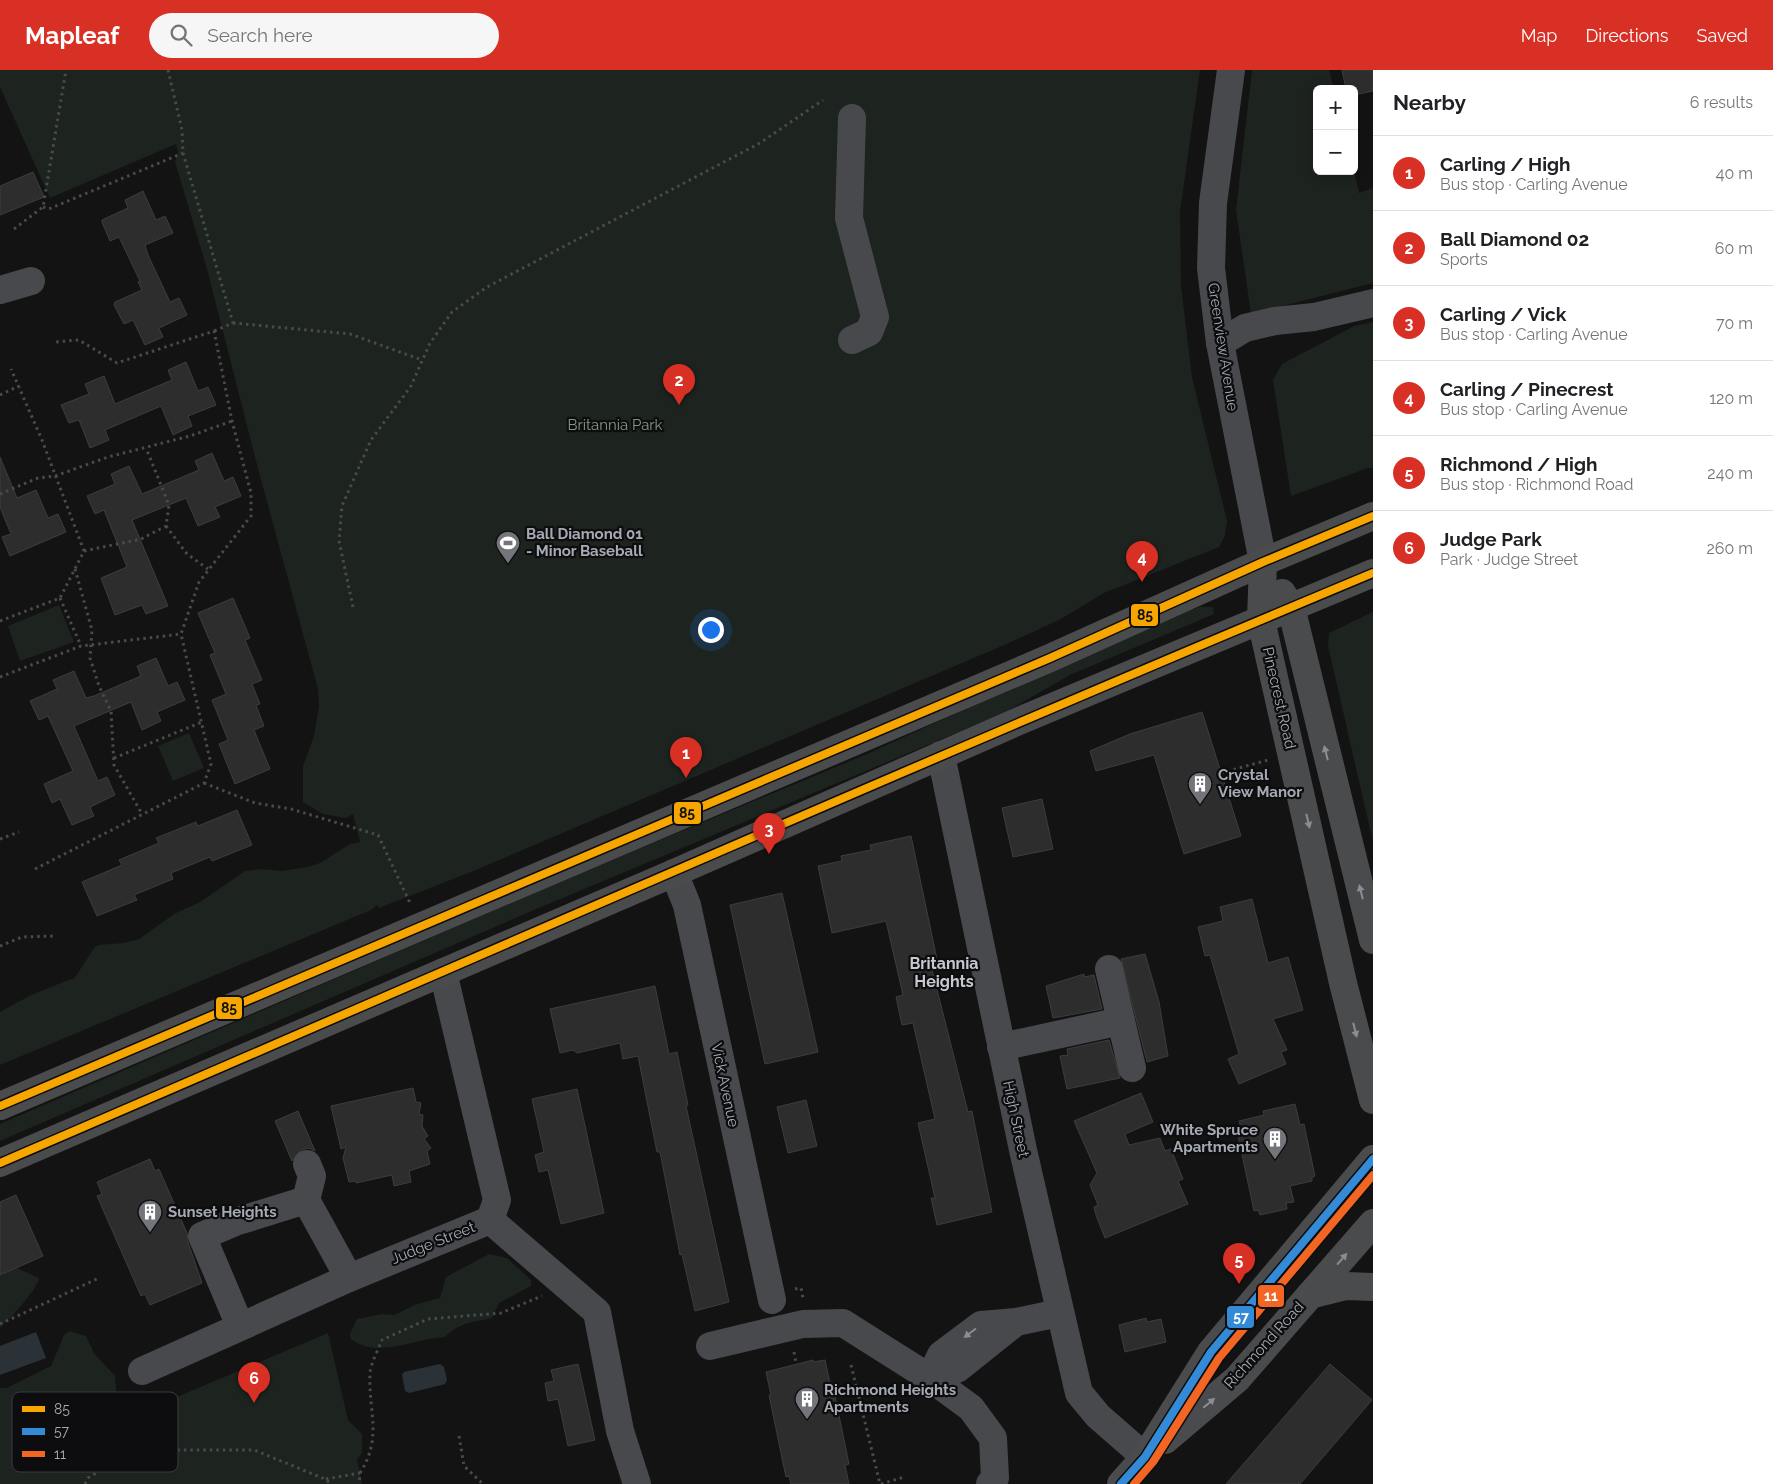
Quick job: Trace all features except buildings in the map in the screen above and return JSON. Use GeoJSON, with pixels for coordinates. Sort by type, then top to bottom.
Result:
{"type":"FeatureCollection","features":[{"type":"Feature","properties":{"kind":"main road"},"geometry":{"type":"LineString","coordinates":[[0,1106],[1050,658],[1263,562],[1373,516]]}},
{"type":"Feature","properties":{"kind":"main road"},"geometry":{"type":"LineString","coordinates":[[1263,562],[1291,607],[1373,940]]}},
{"type":"Feature","properties":{"kind":"main road","name":"Pinecrest Road"},"geometry":{"type":"LineString","coordinates":[[1263,562],[1261,620],[1343,983],[1373,1100]]}},
{"type":"Feature","properties":{"kind":"main road"},"geometry":{"type":"LineString","coordinates":[[0,1163],[674,873],[941,755],[1373,573]]}},
{"type":"Feature","properties":{"kind":"main road","name":"Richmond Road"},"geometry":{"type":"LineString","coordinates":[[1121,1484],[1144,1457],[1211,1352],[1373,1159]]}},
{"type":"Feature","properties":{"kind":"main road","name":"Richmond Road"},"geometry":{"type":"LineString","coordinates":[[1144,1457],[1237,1379],[1373,1223]]}},
{"type":"Feature","properties":{"kind":"main road"},"geometry":{"type":"LineString","coordinates":[[1310,1295],[1346,1286],[1373,1287]]}},
{"type":"Feature","properties":{"kind":"street","name":"Greenview Avenue"},"geometry":{"type":"LineString","coordinates":[[1231,70],[1214,203],[1211,268],[1220,343],[1263,562]]}},
{"type":"Feature","properties":{"kind":"street"},"geometry":{"type":"LineString","coordinates":[[852,118],[850,218],[875,317],[869,332],[852,340]]}},
{"type":"Feature","properties":{"kind":"street"},"geometry":{"type":"LineString","coordinates":[[0,290],[31,282]]}},
{"type":"Feature","properties":{"kind":"street"},"geometry":{"type":"LineString","coordinates":[[1220,343],[1249,347],[1281,338],[1314,317],[1373,303]]}},
{"type":"Feature","properties":{"kind":"street","name":"High Street"},"geometry":{"type":"LineString","coordinates":[[941,755],[1001,1047],[1079,1393],[1098,1416],[1144,1457]]}},
{"type":"Feature","properties":{"kind":"street","name":"Vick Avenue"},"geometry":{"type":"LineString","coordinates":[[674,873],[687,905],[772,1300]]}},
{"type":"Feature","properties":{"kind":"street"},"geometry":{"type":"LineString","coordinates":[[1109,969],[1132,1068]]}},
{"type":"Feature","properties":{"kind":"street","name":"Judge Street"},"geometry":{"type":"LineString","coordinates":[[142,1371],[349,1278],[490,1220],[497,1200],[443,972]]}},
{"type":"Feature","properties":{"kind":"street"},"geometry":{"type":"LineString","coordinates":[[1001,1047],[1121,1021]]}},
{"type":"Feature","properties":{"kind":"street"},"geometry":{"type":"LineString","coordinates":[[307,1164],[312,1176],[306,1200],[349,1278]]}},
{"type":"Feature","properties":{"kind":"street"},"geometry":{"type":"LineString","coordinates":[[240,1326],[202,1236],[235,1222],[306,1200]]}},
{"type":"Feature","properties":{"kind":"street"},"geometry":{"type":"LineString","coordinates":[[490,1220],[597,1312],[620,1431],[636,1484]]}},
{"type":"Feature","properties":{"kind":"street"},"geometry":{"type":"LineString","coordinates":[[930,1378],[941,1355],[982,1325],[1016,1322],[1060,1313]]}},
{"type":"Feature","properties":{"kind":"street"},"geometry":{"type":"LineString","coordinates":[[710,1346],[803,1324],[843,1323],[930,1378],[971,1408],[993,1438],[995,1478],[990,1484]]}},
{"type":"Feature","properties":{"kind":"path"},"geometry":{"type":"LineString","coordinates":[[14,228],[43,207],[66,70]]}},
{"type":"Feature","properties":{"kind":"path"},"geometry":{"type":"LineString","coordinates":[[168,70],[182,130],[183,153],[233,323]]}},
{"type":"Feature","properties":{"kind":"path"},"geometry":{"type":"LineString","coordinates":[[353,607],[339,541],[342,506],[372,440],[410,386],[430,343],[452,312],[487,287],[760,144],[823,100]]}},
{"type":"Feature","properties":{"kind":"path"},"geometry":{"type":"LineString","coordinates":[[43,207],[49,209],[183,153]]}},
{"type":"Feature","properties":{"kind":"path"},"geometry":{"type":"LineString","coordinates":[[55,342],[79,340],[118,363],[233,323],[350,334],[422,360]]}},
{"type":"Feature","properties":{"kind":"path"},"geometry":{"type":"LineString","coordinates":[[35,869],[204,783],[211,764],[181,634],[200,582],[250,516],[251,493],[232,422],[214,330]]}},
{"type":"Feature","properties":{"kind":"path"},"geometry":{"type":"LineString","coordinates":[[0,621],[60,598],[84,551],[11,369]]}},
{"type":"Feature","properties":{"kind":"path"},"geometry":{"type":"LineString","coordinates":[[0,395],[19,386]]}},
{"type":"Feature","properties":{"kind":"path"},"geometry":{"type":"LineString","coordinates":[[0,494],[38,478],[55,476],[108,457],[190,436],[232,422]]}},
{"type":"Feature","properties":{"kind":"path"},"geometry":{"type":"LineString","coordinates":[[146,448],[169,505],[166,526],[187,554],[208,569]]}},
{"type":"Feature","properties":{"kind":"path"},"geometry":{"type":"LineString","coordinates":[[84,551],[141,539],[166,526]]}},
{"type":"Feature","properties":{"kind":"path"},"geometry":{"type":"LineString","coordinates":[[75,568],[92,630],[90,658],[99,686],[111,711],[114,765],[142,814]]}},
{"type":"Feature","properties":{"kind":"path"},"geometry":{"type":"LineString","coordinates":[[60,598],[81,646]]}},
{"type":"Feature","properties":{"kind":"path"},"geometry":{"type":"LineString","coordinates":[[0,677],[81,646],[181,634]]}},
{"type":"Feature","properties":{"kind":"path"},"geometry":{"type":"LineString","coordinates":[[114,758],[202,722]]}},
{"type":"Feature","properties":{"kind":"path"},"geometry":{"type":"LineString","coordinates":[[1221,773],[1276,758]]}},
{"type":"Feature","properties":{"kind":"path"},"geometry":{"type":"LineString","coordinates":[[204,783],[255,803],[291,809],[378,835],[410,903]]}},
{"type":"Feature","properties":{"kind":"path"},"geometry":{"type":"LineString","coordinates":[[0,839],[19,832]]}},
{"type":"Feature","properties":{"kind":"path"},"geometry":{"type":"LineString","coordinates":[[0,946],[22,937],[56,936]]}},
{"type":"Feature","properties":{"kind":"path"},"geometry":{"type":"LineString","coordinates":[[0,1324],[99,1278]]}},
{"type":"Feature","properties":{"kind":"path"},"geometry":{"type":"LineString","coordinates":[[359,1484],[360,1473],[369,1458],[374,1427],[370,1372],[382,1340],[428,1319],[501,1313],[540,1299],[559,1279]]}},
{"type":"Feature","properties":{"kind":"path"},"geometry":{"type":"LineString","coordinates":[[852,1365],[881,1484],[904,1477]]}},
{"type":"Feature","properties":{"kind":"path"},"geometry":{"type":"LineString","coordinates":[[142,1371],[147,1392]]}},
{"type":"Feature","properties":{"kind":"path"},"geometry":{"type":"LineString","coordinates":[[459,1436],[464,1466],[482,1484]]}},
{"type":"Feature","properties":{"kind":"path"},"geometry":{"type":"LineString","coordinates":[[178,1450],[254,1450],[325,1479],[331,1484]]}},
{"type":"Feature","properties":{"kind":"path"},"geometry":{"type":"LineString","coordinates":[[84,1484],[88,1478],[98,1472]]}},
{"type":"Feature","properties":{"kind":"path"},"geometry":{"type":"LineString","coordinates":[[325,1479],[360,1473]]}},
{"type":"Feature","properties":{"kind":"green space","name":"Britannia Park"},"geometry":{"type":"Polygon","coordinates":[[[0,70],[1200,70],[1180,212],[1181,286],[1192,377],[1227,521],[1225,535],[1219,547],[1104,593],[1059,620],[1009,643],[471,872],[379,908],[377,905],[371,910],[0,1065],[0,1012],[29,996],[74,979],[94,948],[99,945],[123,943],[139,939],[174,914],[200,902],[245,871],[262,869],[282,871],[308,867],[320,863],[350,844],[360,842],[353,814],[346,818],[323,814],[303,802],[303,766],[314,736],[319,705],[318,689],[257,465],[207,269],[175,162],[178,152],[176,144],[50,198],[0,87],[0,70]]]}},
{"type":"Feature","properties":{"kind":"green space"},"geometry":{"type":"Polygon","coordinates":[[[1252,70],[1329,70],[1333,85],[1313,85],[1313,175],[1355,175],[1359,193],[1373,188],[1373,283],[1251,314],[1236,210],[1252,70]]]}},
{"type":"Feature","properties":{"kind":"green space"},"geometry":{"type":"Polygon","coordinates":[[[1373,322],[1373,468],[1368,468],[1291,496],[1273,380],[1282,364],[1354,326],[1373,322]]]}},
{"type":"Feature","properties":{"kind":"green space"},"geometry":{"type":"Polygon","coordinates":[[[59,605],[74,642],[20,661],[8,626],[59,605]]]}},
{"type":"Feature","properties":{"kind":"green space"},"geometry":{"type":"Polygon","coordinates":[[[1200,607],[1213,607],[1214,614],[1070,675],[1002,714],[534,910],[0,1141],[0,1124],[552,885],[867,754],[1165,618],[1200,607]]]}},
{"type":"Feature","properties":{"kind":"green space"},"geometry":{"type":"Polygon","coordinates":[[[1373,612],[1373,842],[1328,646],[1329,633],[1373,612]]]}},
{"type":"Feature","properties":{"kind":"green space"},"geometry":{"type":"Polygon","coordinates":[[[189,733],[204,768],[173,781],[158,746],[189,733]]]}},
{"type":"Feature","properties":{"kind":"green space"},"geometry":{"type":"Polygon","coordinates":[[[489,1254],[507,1258],[531,1280],[531,1286],[499,1303],[492,1318],[461,1326],[445,1337],[385,1348],[373,1348],[351,1339],[350,1334],[357,1319],[382,1314],[394,1315],[417,1304],[440,1298],[446,1277],[489,1254]]]}},
{"type":"Feature","properties":{"kind":"green space"},"geometry":{"type":"Polygon","coordinates":[[[17,1268],[39,1278],[28,1296],[0,1328],[0,1276],[6,1271],[17,1268]]]}},
{"type":"Feature","properties":{"kind":"green space"},"geometry":{"type":"Polygon","coordinates":[[[69,1331],[86,1336],[94,1353],[115,1376],[116,1392],[12,1392],[12,1472],[178,1472],[178,1396],[328,1333],[348,1420],[362,1434],[362,1453],[357,1459],[362,1484],[0,1484],[0,1388],[7,1388],[51,1366],[64,1335],[69,1331]]]}},
{"type":"Feature","properties":{"kind":"shaded area"},"geometry":{"type":"Polygon","coordinates":[[[36,1332],[46,1358],[0,1375],[0,1346],[36,1332]]]}},
{"type":"Feature","properties":{"kind":"shaded area"},"geometry":{"type":"Polygon","coordinates":[[[440,1364],[444,1367],[447,1380],[445,1384],[409,1393],[405,1391],[402,1375],[404,1372],[440,1364]]]}},
{"type":"Feature","properties":{"kind":"transit line","name":"85"},"geometry":{"type":"LineString","coordinates":[[0,1106],[1050,658],[1263,562],[1373,516]]}},
{"type":"Feature","properties":{"kind":"transit line","name":"85"},"geometry":{"type":"LineString","coordinates":[[0,1163],[857,792],[1373,573]]}},
{"type":"Feature","properties":{"kind":"transit line","name":"57"},"geometry":{"type":"LineString","coordinates":[[1121,1484],[1145,1457],[1211,1352],[1373,1159]]}},
{"type":"Feature","properties":{"kind":"transit line","name":"11"},"geometry":{"type":"LineString","coordinates":[[1134,1484],[1153,1462],[1219,1358],[1373,1175]]}},
{"type":"Feature","properties":{"kind":"place","name":"Ball Diamond 02"},"geometry":{"type":"Point","coordinates":[679,405]}},
{"type":"Feature","properties":{"kind":"place","name":"Ball Diamond 01 - Minor Baseball"},"geometry":{"type":"Point","coordinates":[508,564]}},
{"type":"Feature","properties":{"kind":"place","name":"Carling / Pinecrest"},"geometry":{"type":"Point","coordinates":[1142,582]}},
{"type":"Feature","properties":{"kind":"place","name":"Carling / High"},"geometry":{"type":"Point","coordinates":[686,778]}},
{"type":"Feature","properties":{"kind":"place","name":"Crystal View Manor"},"geometry":{"type":"Point","coordinates":[1200,805]}},
{"type":"Feature","properties":{"kind":"place","name":"Carling / Vick"},"geometry":{"type":"Point","coordinates":[769,854]}},
{"type":"Feature","properties":{"kind":"place","name":"White Spruce Apartments"},"geometry":{"type":"Point","coordinates":[1275,1160]}},
{"type":"Feature","properties":{"kind":"place","name":"Sunset Heights"},"geometry":{"type":"Point","coordinates":[150,1233]}},
{"type":"Feature","properties":{"kind":"place","name":"Richmond / High"},"geometry":{"type":"Point","coordinates":[1239,1284]}},
{"type":"Feature","properties":{"kind":"place","name":"Judge Park"},"geometry":{"type":"Point","coordinates":[254,1403]}},
{"type":"Feature","properties":{"kind":"place","name":"Richmond Heights Apartments"},"geometry":{"type":"Point","coordinates":[807,1420]}},
{"type":"Feature","properties":{"kind":"district","name":"Britannia Heights"},"geometry":{"type":"Point","coordinates":[944,972]}}]}
